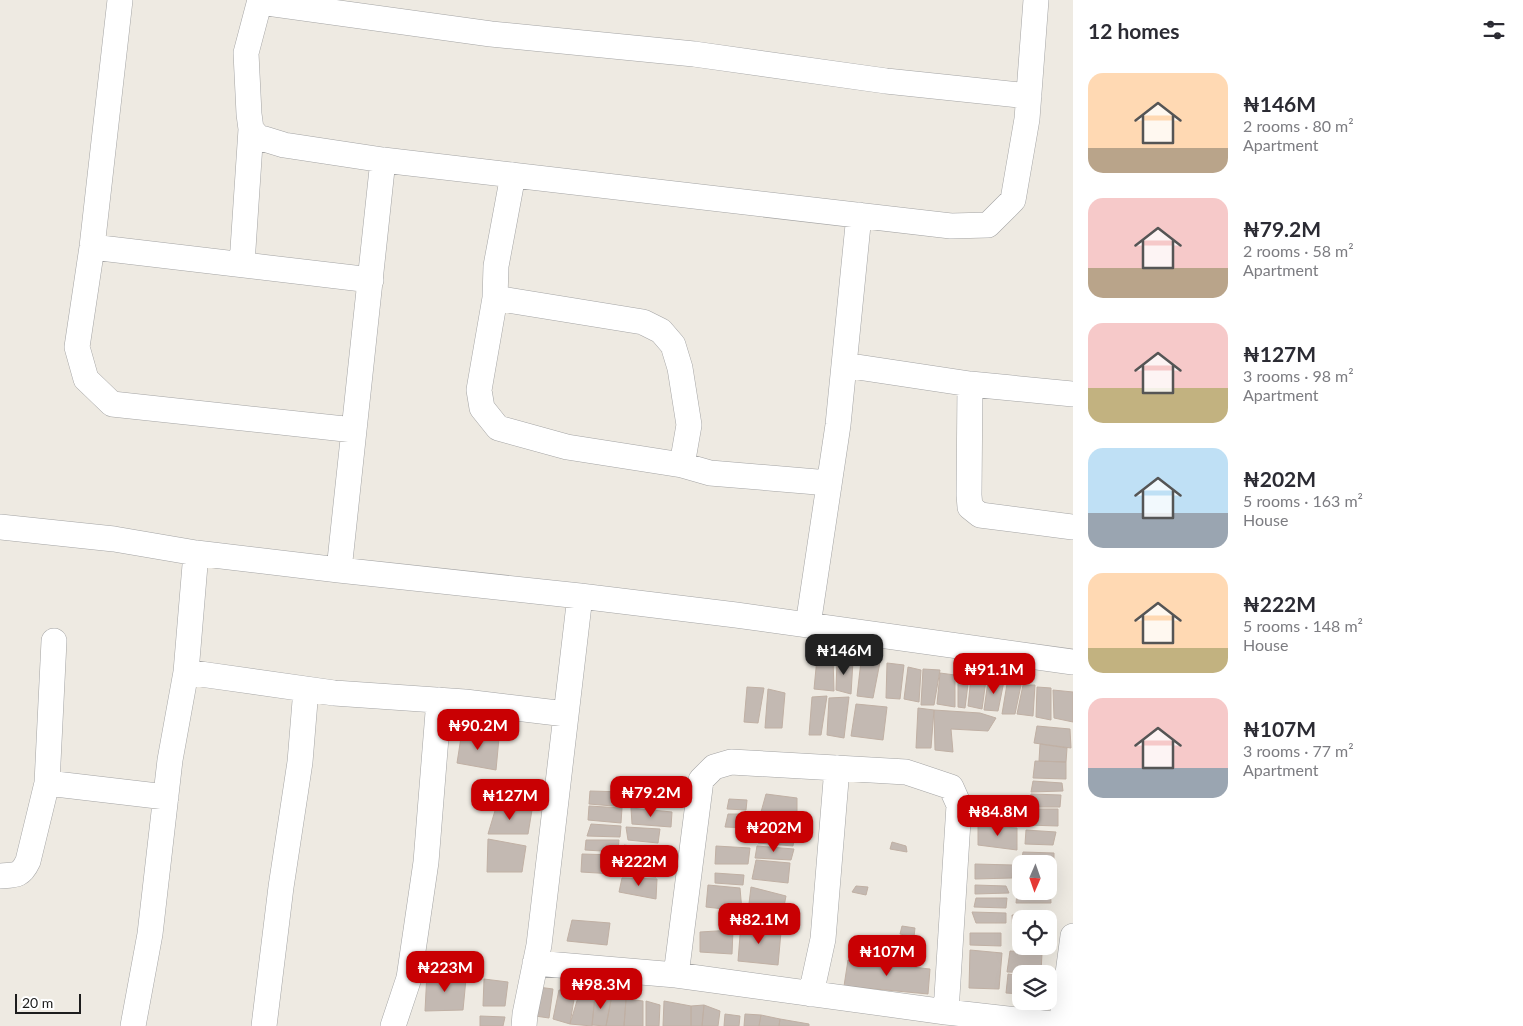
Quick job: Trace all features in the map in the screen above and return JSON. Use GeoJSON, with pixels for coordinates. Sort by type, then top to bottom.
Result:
{"type":"FeatureCollection","features":[{"type":"Feature","properties":{"kind":"street"},"geometry":{"type":"LineString","coordinates":[[120,0],[92,247],[77,347],[86,378],[112,404],[354,430]]}},
{"type":"Feature","properties":{"kind":"street"},"geometry":{"type":"LineString","coordinates":[[251,129],[258,138],[284,145],[383,160],[951,226],[988,225],[1012,200],[1027,119],[1036,0]]}},
{"type":"Feature","properties":{"kind":"street"},"geometry":{"type":"LineString","coordinates":[[242,264],[251,129],[246,53],[260,1],[491,34],[694,54],[886,81],[1029,96]]}},
{"type":"Feature","properties":{"kind":"street"},"geometry":{"type":"LineString","coordinates":[[339,570],[383,160]]}},
{"type":"Feature","properties":{"kind":"street"},"geometry":{"type":"LineString","coordinates":[[513,175],[496,266],[495,298],[479,390],[482,408],[498,428],[567,447],[682,465],[710,473],[829,483]]}},
{"type":"Feature","properties":{"kind":"street"},"geometry":{"type":"LineString","coordinates":[[808,625],[838,425],[859,215]]}},
{"type":"Feature","properties":{"kind":"street"},"geometry":{"type":"LineString","coordinates":[[92,247],[371,280]]}},
{"type":"Feature","properties":{"kind":"street"},"geometry":{"type":"LineString","coordinates":[[495,298],[643,322],[661,331],[673,345],[680,368],[689,424],[682,465]]}},
{"type":"Feature","properties":{"kind":"street"},"geometry":{"type":"LineString","coordinates":[[844,365],[970,384],[1073,394]]}},
{"type":"Feature","properties":{"kind":"street"},"geometry":{"type":"LineString","coordinates":[[970,384],[970,507],[980,515],[1073,527]]}},
{"type":"Feature","properties":{"kind":"street"},"geometry":{"type":"LineString","coordinates":[[0,527],[114,539],[196,553],[580,596],[808,625],[1073,662]]}},
{"type":"Feature","properties":{"kind":"street"},"geometry":{"type":"LineString","coordinates":[[133,1026],[150,934],[170,760],[186,672],[196,553]]}},
{"type":"Feature","properties":{"kind":"street"},"geometry":{"type":"LineString","coordinates":[[524,1026],[539,945],[580,596]]}},
{"type":"Feature","properties":{"kind":"street"},"geometry":{"type":"LineString","coordinates":[[0,876],[14,876],[24,871],[47,783],[54,640]]}},
{"type":"Feature","properties":{"kind":"street"},"geometry":{"type":"LineString","coordinates":[[186,672],[306,689],[439,700],[566,714]]}},
{"type":"Feature","properties":{"kind":"street"},"geometry":{"type":"LineString","coordinates":[[264,1026],[280,887],[300,762],[306,689]]}},
{"type":"Feature","properties":{"kind":"street"},"geometry":{"type":"LineString","coordinates":[[393,1026],[410,978],[426,862],[439,700]]}},
{"type":"Feature","properties":{"kind":"street"},"geometry":{"type":"LineString","coordinates":[[676,975],[701,780],[714,768],[731,762],[906,772],[951,788],[958,805],[946,1012]]}},
{"type":"Feature","properties":{"kind":"street"},"geometry":{"type":"LineString","coordinates":[[812,994],[823,939],[837,768]]}},
{"type":"Feature","properties":{"kind":"street"},"geometry":{"type":"LineString","coordinates":[[47,783],[166,797]]}},
{"type":"Feature","properties":{"kind":"street"},"geometry":{"type":"LineString","coordinates":[[535,964],[676,975],[1061,1026],[1073,936]]}},
{"type":"Feature","properties":{"kind":"building"},"geometry":{"type":"Polygon","coordinates":[[[833,657],[834,691],[814,689],[817,658],[833,657]]]}},
{"type":"Feature","properties":{"kind":"building"},"geometry":{"type":"Polygon","coordinates":[[[837,660],[853,661],[851,694],[836,690],[837,660]]]}},
{"type":"Feature","properties":{"kind":"building"},"geometry":{"type":"Polygon","coordinates":[[[861,661],[880,662],[873,698],[857,696],[861,661]]]}},
{"type":"Feature","properties":{"kind":"building"},"geometry":{"type":"Polygon","coordinates":[[[887,663],[904,665],[900,699],[886,698],[887,663]]]}},
{"type":"Feature","properties":{"kind":"building"},"geometry":{"type":"Polygon","coordinates":[[[908,667],[921,670],[919,702],[904,699],[908,667]]]}},
{"type":"Feature","properties":{"kind":"building"},"geometry":{"type":"Polygon","coordinates":[[[923,669],[940,670],[934,705],[921,705],[923,669]]]}},
{"type":"Feature","properties":{"kind":"building"},"geometry":{"type":"Polygon","coordinates":[[[940,673],[955,675],[955,707],[937,704],[940,673]]]}},
{"type":"Feature","properties":{"kind":"building"},"geometry":{"type":"Polygon","coordinates":[[[958,675],[969,676],[965,708],[958,707],[958,675]]]}},
{"type":"Feature","properties":{"kind":"building"},"geometry":{"type":"Polygon","coordinates":[[[971,677],[986,680],[982,709],[968,706],[971,677]]]}},
{"type":"Feature","properties":{"kind":"building"},"geometry":{"type":"Polygon","coordinates":[[[988,681],[1004,681],[998,711],[984,710],[988,681]]]}},
{"type":"Feature","properties":{"kind":"building"},"geometry":{"type":"Polygon","coordinates":[[[1007,684],[1021,685],[1015,714],[1002,714],[1007,684]]]}},
{"type":"Feature","properties":{"kind":"building"},"geometry":{"type":"Polygon","coordinates":[[[1023,685],[1035,685],[1033,716],[1017,714],[1023,685]]]}},
{"type":"Feature","properties":{"kind":"building"},"geometry":{"type":"Polygon","coordinates":[[[747,687],[764,688],[758,723],[744,722],[747,687]]]}},
{"type":"Feature","properties":{"kind":"building"},"geometry":{"type":"Polygon","coordinates":[[[1037,687],[1051,688],[1051,720],[1036,717],[1037,687]]]}},
{"type":"Feature","properties":{"kind":"building"},"geometry":{"type":"Polygon","coordinates":[[[768,689],[785,693],[782,728],[765,728],[768,689]]]}},
{"type":"Feature","properties":{"kind":"building"},"geometry":{"type":"Polygon","coordinates":[[[1053,690],[1073,692],[1073,722],[1054,718],[1053,690]]]}},
{"type":"Feature","properties":{"kind":"building"},"geometry":{"type":"Polygon","coordinates":[[[827,696],[821,735],[809,735],[812,697],[827,696]]]}},
{"type":"Feature","properties":{"kind":"building"},"geometry":{"type":"Polygon","coordinates":[[[849,697],[844,738],[827,735],[829,698],[849,697]]]}},
{"type":"Feature","properties":{"kind":"building"},"geometry":{"type":"Polygon","coordinates":[[[856,704],[887,707],[883,740],[851,736],[856,704]]]}},
{"type":"Feature","properties":{"kind":"building"},"geometry":{"type":"Polygon","coordinates":[[[918,708],[934,710],[931,748],[916,748],[918,708]]]}},
{"type":"Feature","properties":{"kind":"building"},"geometry":{"type":"Polygon","coordinates":[[[934,710],[980,713],[996,718],[988,731],[951,729],[953,752],[935,750],[934,710]]]}},
{"type":"Feature","properties":{"kind":"building"},"geometry":{"type":"Polygon","coordinates":[[[1037,726],[1070,729],[1071,748],[1034,743],[1037,726]]]}},
{"type":"Feature","properties":{"kind":"building"},"geometry":{"type":"Polygon","coordinates":[[[462,731],[499,738],[496,770],[457,763],[462,731]]]}},
{"type":"Feature","properties":{"kind":"building"},"geometry":{"type":"Polygon","coordinates":[[[1040,744],[1067,748],[1066,762],[1039,761],[1040,744]]]}},
{"type":"Feature","properties":{"kind":"building"},"geometry":{"type":"Polygon","coordinates":[[[1035,761],[1066,762],[1066,779],[1033,778],[1035,761]]]}},
{"type":"Feature","properties":{"kind":"building"},"geometry":{"type":"Polygon","coordinates":[[[1033,781],[1062,783],[1063,791],[1031,792],[1033,781]]]}},
{"type":"Feature","properties":{"kind":"building"},"geometry":{"type":"Polygon","coordinates":[[[590,791],[626,792],[625,807],[589,804],[590,791]]]}},
{"type":"Feature","properties":{"kind":"building"},"geometry":{"type":"Polygon","coordinates":[[[766,794],[797,798],[797,816],[761,812],[766,794]]]}},
{"type":"Feature","properties":{"kind":"building"},"geometry":{"type":"Polygon","coordinates":[[[1031,794],[1061,795],[1060,807],[1028,807],[1031,794]]]}},
{"type":"Feature","properties":{"kind":"building"},"geometry":{"type":"Polygon","coordinates":[[[729,799],[747,800],[746,810],[727,809],[729,799]]]}},
{"type":"Feature","properties":{"kind":"building"},"geometry":{"type":"Polygon","coordinates":[[[497,804],[532,810],[528,834],[488,834],[497,804]]]}},
{"type":"Feature","properties":{"kind":"building"},"geometry":{"type":"Polygon","coordinates":[[[589,806],[622,808],[621,823],[588,820],[589,806]]]}},
{"type":"Feature","properties":{"kind":"building"},"geometry":{"type":"Polygon","coordinates":[[[631,808],[672,812],[671,827],[632,824],[631,808]]]}},
{"type":"Feature","properties":{"kind":"building"},"geometry":{"type":"Polygon","coordinates":[[[1028,809],[1058,809],[1058,826],[1026,825],[1028,809]]]}},
{"type":"Feature","properties":{"kind":"building"},"geometry":{"type":"Polygon","coordinates":[[[764,813],[766,816],[797,821],[793,846],[758,843],[760,816],[764,813]]]}},
{"type":"Feature","properties":{"kind":"building"},"geometry":{"type":"Polygon","coordinates":[[[728,814],[749,814],[749,828],[725,827],[728,814]]]}},
{"type":"Feature","properties":{"kind":"building"},"geometry":{"type":"Polygon","coordinates":[[[591,824],[621,826],[620,837],[587,836],[591,824]]]}},
{"type":"Feature","properties":{"kind":"building"},"geometry":{"type":"Polygon","coordinates":[[[978,825],[1017,828],[1017,850],[978,845],[978,825]]]}},
{"type":"Feature","properties":{"kind":"building"},"geometry":{"type":"Polygon","coordinates":[[[626,827],[660,829],[658,843],[628,840],[626,827]]]}},
{"type":"Feature","properties":{"kind":"building"},"geometry":{"type":"Polygon","coordinates":[[[1026,830],[1056,832],[1053,845],[1025,844],[1026,830]]]}},
{"type":"Feature","properties":{"kind":"building"},"geometry":{"type":"Polygon","coordinates":[[[488,839],[526,846],[522,872],[487,872],[488,839]]]}},
{"type":"Feature","properties":{"kind":"building"},"geometry":{"type":"Polygon","coordinates":[[[586,840],[619,840],[618,852],[585,850],[586,840]]]}},
{"type":"Feature","properties":{"kind":"building"},"geometry":{"type":"Polygon","coordinates":[[[892,842],[906,846],[907,852],[890,849],[892,842]]]}},
{"type":"Feature","properties":{"kind":"building"},"geometry":{"type":"Polygon","coordinates":[[[624,845],[658,850],[656,877],[622,875],[624,845]]]}},
{"type":"Feature","properties":{"kind":"building"},"geometry":{"type":"Polygon","coordinates":[[[716,846],[750,848],[748,864],[715,864],[716,846]]]}},
{"type":"Feature","properties":{"kind":"building"},"geometry":{"type":"Polygon","coordinates":[[[757,846],[794,849],[791,860],[755,858],[757,846]]]}},
{"type":"Feature","properties":{"kind":"building"},"geometry":{"type":"Polygon","coordinates":[[[1023,852],[1054,853],[1054,855],[1022,855],[1023,852]]]}},
{"type":"Feature","properties":{"kind":"building"},"geometry":{"type":"Polygon","coordinates":[[[582,854],[616,855],[614,874],[581,872],[582,854]]]}},
{"type":"Feature","properties":{"kind":"building"},"geometry":{"type":"Polygon","coordinates":[[[756,860],[790,863],[788,883],[752,879],[756,860]]]}},
{"type":"Feature","properties":{"kind":"building"},"geometry":{"type":"Polygon","coordinates":[[[975,864],[1012,865],[1012,878],[975,879],[975,864]]]}},
{"type":"Feature","properties":{"kind":"building"},"geometry":{"type":"Polygon","coordinates":[[[715,873],[744,875],[743,885],[715,883],[715,873]]]}},
{"type":"Feature","properties":{"kind":"building"},"geometry":{"type":"Polygon","coordinates":[[[622,878],[657,879],[656,899],[619,892],[622,878]]]}},
{"type":"Feature","properties":{"kind":"building"},"geometry":{"type":"Polygon","coordinates":[[[708,885],[740,888],[742,911],[706,907],[708,885]]]}},
{"type":"Feature","properties":{"kind":"building"},"geometry":{"type":"Polygon","coordinates":[[[975,885],[1006,886],[1009,893],[975,894],[975,885]]]}},
{"type":"Feature","properties":{"kind":"building"},"geometry":{"type":"Polygon","coordinates":[[[856,886],[868,887],[866,895],[852,892],[856,886]]]}},
{"type":"Feature","properties":{"kind":"building"},"geometry":{"type":"Polygon","coordinates":[[[751,887],[786,896],[782,917],[748,912],[751,887]]]}},
{"type":"Feature","properties":{"kind":"building"},"geometry":{"type":"Polygon","coordinates":[[[976,898],[1007,898],[1006,908],[974,907],[976,898]]]}},
{"type":"Feature","properties":{"kind":"building"},"geometry":{"type":"Polygon","coordinates":[[[1016,900],[1051,900],[1051,903],[1016,903],[1016,900]]]}},
{"type":"Feature","properties":{"kind":"building"},"geometry":{"type":"Polygon","coordinates":[[[972,912],[1006,913],[1006,923],[976,923],[972,912]]]}},
{"type":"Feature","properties":{"kind":"building"},"geometry":{"type":"Polygon","coordinates":[[[572,920],[610,923],[607,945],[567,941],[572,920]]]}},
{"type":"Feature","properties":{"kind":"building"},"geometry":{"type":"Polygon","coordinates":[[[741,923],[781,932],[778,965],[738,961],[741,923]]]}},
{"type":"Feature","properties":{"kind":"building"},"geometry":{"type":"Polygon","coordinates":[[[902,926],[915,928],[914,937],[900,934],[902,926]]]}},
{"type":"Feature","properties":{"kind":"building"},"geometry":{"type":"Polygon","coordinates":[[[733,930],[732,954],[700,952],[700,932],[733,930]]]}},
{"type":"Feature","properties":{"kind":"building"},"geometry":{"type":"Polygon","coordinates":[[[970,933],[1001,933],[1001,946],[970,945],[970,933]]]}},
{"type":"Feature","properties":{"kind":"building"},"geometry":{"type":"Polygon","coordinates":[[[970,950],[1002,953],[999,989],[969,988],[970,950]]]}},
{"type":"Feature","properties":{"kind":"building"},"geometry":{"type":"Polygon","coordinates":[[[1010,951],[1012,951],[1012,955],[1042,955],[1041,965],[1012,965],[1012,972],[1007,972],[1010,951]]]}},
{"type":"Feature","properties":{"kind":"building"},"geometry":{"type":"Polygon","coordinates":[[[848,960],[930,969],[928,994],[844,986],[848,960]]]}},
{"type":"Feature","properties":{"kind":"building"},"geometry":{"type":"Polygon","coordinates":[[[427,972],[466,979],[463,1010],[425,1011],[427,972]]]}},
{"type":"Feature","properties":{"kind":"building"},"geometry":{"type":"Polygon","coordinates":[[[1008,974],[1012,975],[1012,993],[1006,993],[1008,974]]]}},
{"type":"Feature","properties":{"kind":"building"},"geometry":{"type":"Polygon","coordinates":[[[484,979],[508,982],[505,1006],[483,1006],[484,979]]]}},
{"type":"Feature","properties":{"kind":"building"},"geometry":{"type":"Polygon","coordinates":[[[538,987],[553,989],[549,1018],[535,1016],[538,987]]]}},
{"type":"Feature","properties":{"kind":"building"},"geometry":{"type":"Polygon","coordinates":[[[559,990],[575,993],[570,1024],[553,1019],[559,990]]]}},
{"type":"Feature","properties":{"kind":"building"},"geometry":{"type":"Polygon","coordinates":[[[579,994],[595,996],[592,1026],[570,1024],[579,994]]]}},
{"type":"Feature","properties":{"kind":"building"},"geometry":{"type":"Polygon","coordinates":[[[612,995],[626,999],[624,1026],[606,1026],[612,995]]]}},
{"type":"Feature","properties":{"kind":"building"},"geometry":{"type":"Polygon","coordinates":[[[612,995],[606,1026],[592,1025],[595,996],[612,995]]]}},
{"type":"Feature","properties":{"kind":"building"},"geometry":{"type":"Polygon","coordinates":[[[626,999],[643,1001],[643,1026],[624,1026],[626,999]]]}},
{"type":"Feature","properties":{"kind":"building"},"geometry":{"type":"Polygon","coordinates":[[[646,1001],[660,1005],[659,1026],[646,1026],[646,1001]]]}},
{"type":"Feature","properties":{"kind":"building"},"geometry":{"type":"Polygon","coordinates":[[[664,1001],[691,1006],[691,1026],[663,1026],[664,1001]]]}},
{"type":"Feature","properties":{"kind":"building"},"geometry":{"type":"Polygon","coordinates":[[[704,1005],[720,1011],[718,1026],[702,1026],[704,1005]]]}},
{"type":"Feature","properties":{"kind":"building"},"geometry":{"type":"Polygon","coordinates":[[[704,1005],[702,1026],[691,1026],[691,1006],[704,1005]]]}},
{"type":"Feature","properties":{"kind":"building"},"geometry":{"type":"Polygon","coordinates":[[[725,1014],[740,1016],[739,1026],[724,1026],[725,1014]]]}},
{"type":"Feature","properties":{"kind":"building"},"geometry":{"type":"Polygon","coordinates":[[[745,1014],[761,1015],[759,1026],[744,1026],[745,1014]]]}},
{"type":"Feature","properties":{"kind":"building"},"geometry":{"type":"Polygon","coordinates":[[[761,1015],[780,1019],[779,1026],[759,1026],[761,1015]]]}},
{"type":"Feature","properties":{"kind":"building"},"geometry":{"type":"Polygon","coordinates":[[[480,1016],[505,1017],[503,1026],[480,1026],[480,1016]]]}},
{"type":"Feature","properties":{"kind":"building"},"geometry":{"type":"Polygon","coordinates":[[[780,1019],[809,1024],[809,1026],[779,1026],[780,1019]]]}}]}
